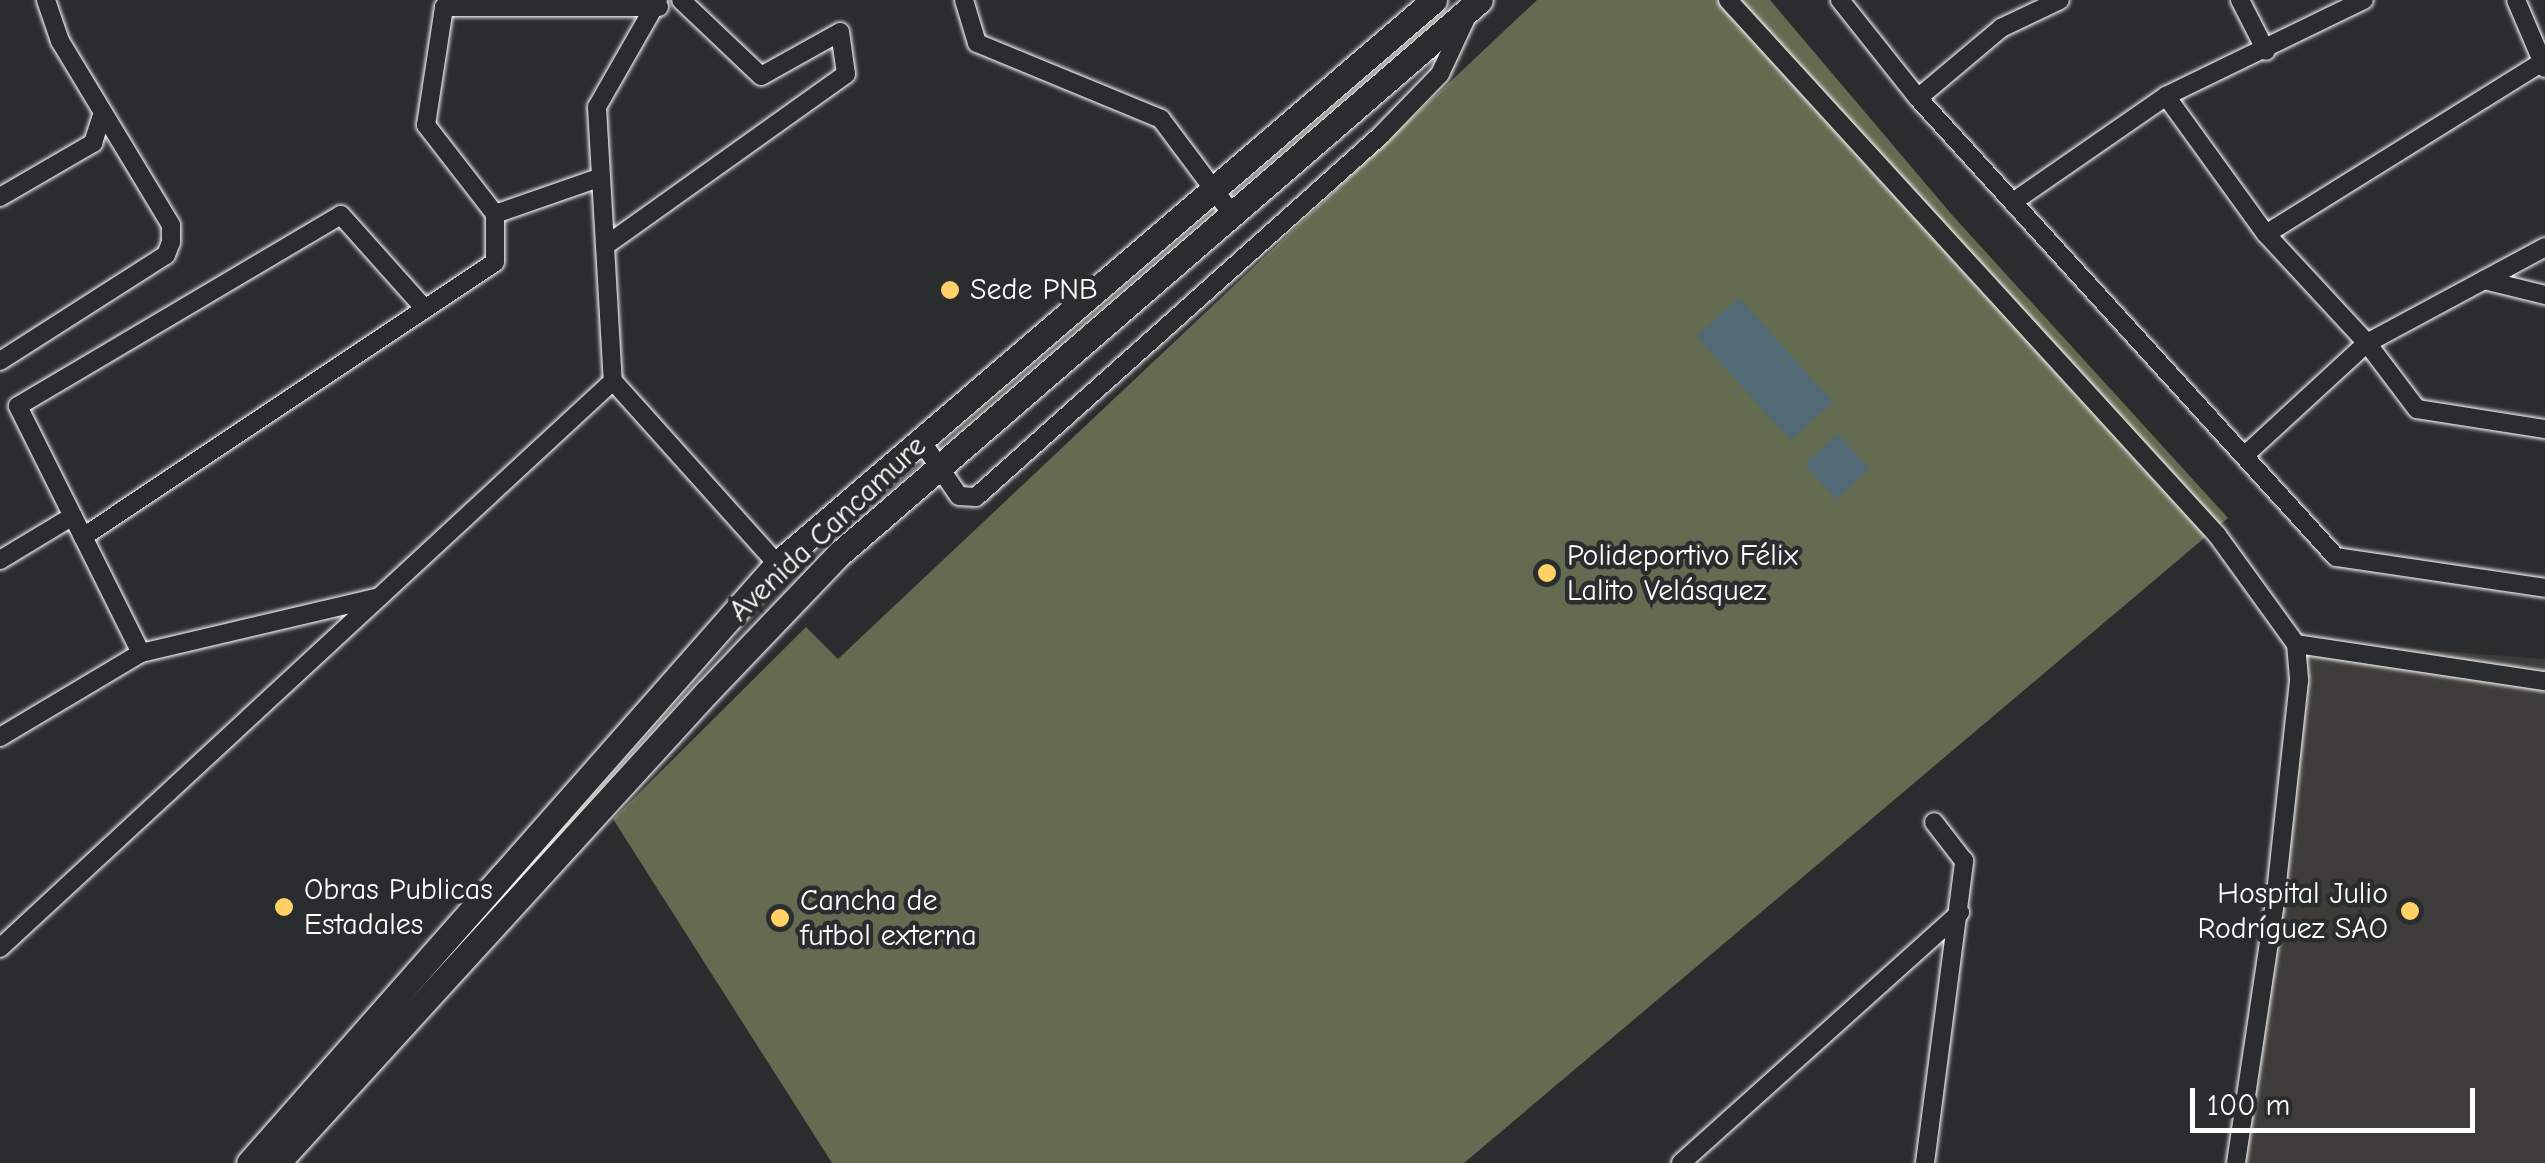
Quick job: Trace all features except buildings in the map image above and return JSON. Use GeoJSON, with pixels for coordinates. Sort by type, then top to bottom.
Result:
{"type":"FeatureCollection","features":[{"type":"Feature","properties":{"kind":"main road","name":"Avenida Cancamure"},"geometry":{"type":"LineString","coordinates":[[250,1163],[777,564],[1434,0]]}},
{"type":"Feature","properties":{"kind":"main road","name":"Avenida Cancamure"},"geometry":{"type":"LineString","coordinates":[[278,1163],[706,692],[838,554],[1475,4]]}},
{"type":"Feature","properties":{"kind":"street"},"geometry":{"type":"LineString","coordinates":[[0,361],[166,255],[171,225],[60,41],[46,0]]}},
{"type":"Feature","properties":{"kind":"street"},"geometry":{"type":"LineString","coordinates":[[605,246],[846,74],[840,32],[762,76],[681,0]]}},
{"type":"Feature","properties":{"kind":"street"},"geometry":{"type":"LineString","coordinates":[[964,0],[977,43],[1161,118],[1232,214]]}},
{"type":"Feature","properties":{"kind":"street"},"geometry":{"type":"LineString","coordinates":[[1728,0],[2217,535],[2296,644],[2299,682],[2275,902],[2236,1163]]}},
{"type":"Feature","properties":{"kind":"street"},"geometry":{"type":"LineString","coordinates":[[1840,0],[1918,98],[2336,557],[2545,588]]}},
{"type":"Feature","properties":{"kind":"street"},"geometry":{"type":"LineString","coordinates":[[1918,98],[2001,28],[2060,0]]}},
{"type":"Feature","properties":{"kind":"street"},"geometry":{"type":"LineString","coordinates":[[2240,0],[2266,50]]}},
{"type":"Feature","properties":{"kind":"street"},"geometry":{"type":"LineString","coordinates":[[2013,202],[2166,96],[2364,0]]}},
{"type":"Feature","properties":{"kind":"street"},"geometry":{"type":"LineString","coordinates":[[2266,234],[2544,65],[2516,0]]}},
{"type":"Feature","properties":{"kind":"street"},"geometry":{"type":"LineString","coordinates":[[659,3],[597,107],[613,381],[777,564]]}},
{"type":"Feature","properties":{"kind":"street"},"geometry":{"type":"LineString","coordinates":[[83,537],[496,262],[495,214],[426,125],[444,7],[659,3]]}},
{"type":"Feature","properties":{"kind":"street"},"geometry":{"type":"LineString","coordinates":[[922,442],[959,496],[976,497],[1380,136],[1440,74],[1475,4]]}},
{"type":"Feature","properties":{"kind":"street"},"geometry":{"type":"LineString","coordinates":[[2166,96],[2266,234],[2367,343],[2417,409],[2545,430]]}},
{"type":"Feature","properties":{"kind":"street"},"geometry":{"type":"LineString","coordinates":[[94,143],[103,114]]}},
{"type":"Feature","properties":{"kind":"street"},"geometry":{"type":"LineString","coordinates":[[0,197],[94,143],[124,148]]}},
{"type":"Feature","properties":{"kind":"street"},"geometry":{"type":"LineString","coordinates":[[495,214],[601,178]]}},
{"type":"Feature","properties":{"kind":"street"},"geometry":{"type":"LineString","coordinates":[[141,653],[18,406],[341,215],[426,309]]}},
{"type":"Feature","properties":{"kind":"street"},"geometry":{"type":"LineString","coordinates":[[2244,456],[2367,343],[2545,247]]}},
{"type":"Feature","properties":{"kind":"street"},"geometry":{"type":"LineString","coordinates":[[2484,280],[2545,295]]}},
{"type":"Feature","properties":{"kind":"street"},"geometry":{"type":"LineString","coordinates":[[0,948],[613,381]]}},
{"type":"Feature","properties":{"kind":"street"},"geometry":{"type":"LineString","coordinates":[[0,560],[72,516]]}},
{"type":"Feature","properties":{"kind":"street"},"geometry":{"type":"LineString","coordinates":[[0,737],[141,653],[381,597]]}},
{"type":"Feature","properties":{"kind":"street"},"geometry":{"type":"LineString","coordinates":[[2296,644],[2545,681]]}},
{"type":"Feature","properties":{"kind":"street"},"geometry":{"type":"LineString","coordinates":[[685,670],[706,692]]}},
{"type":"Feature","properties":{"kind":"street"},"geometry":{"type":"LineString","coordinates":[[1924,1163],[1964,861],[1934,822]]}},
{"type":"Feature","properties":{"kind":"street"},"geometry":{"type":"LineString","coordinates":[[1681,1163],[1960,913]]}},
{"type":"Feature","properties":{"kind":"shaded area","name":"Hospital Julio Rodríguez SAO"},"geometry":{"type":"Polygon","coordinates":[[[2308,641],[2545,659],[2545,1163],[2244,1163],[2308,641]]]}},
{"type":"Feature","properties":{"kind":"green space","name":"Polideportivo Félix Lalito Velásquez"},"geometry":{"type":"Polygon","coordinates":[[[1537,0],[1770,0],[1953,216],[2228,518],[1464,1163],[832,1163],[613,819],[806,627],[838,659],[1537,0]]]}},
{"type":"Feature","properties":{"kind":"water"},"geometry":{"type":"Polygon","coordinates":[[[1739,298],[1833,402],[1790,440],[1697,336],[1739,298]]]}},
{"type":"Feature","properties":{"kind":"water"},"geometry":{"type":"Polygon","coordinates":[[[1838,434],[1869,469],[1836,499],[1805,464],[1838,434]]]}},
{"type":"Feature","properties":{"kind":"place","name":"Sede PNB"},"geometry":{"type":"Point","coordinates":[950,290]}},
{"type":"Feature","properties":{"kind":"place","name":"Polideportivo Félix Lalito Velásquez"},"geometry":{"type":"Point","coordinates":[1547,573]}},
{"type":"Feature","properties":{"kind":"place","name":"Obras Publicas Estadales"},"geometry":{"type":"Point","coordinates":[284,907]}},
{"type":"Feature","properties":{"kind":"place","name":"Hospital Julio Rodríguez SAO"},"geometry":{"type":"Point","coordinates":[2410,911]}},
{"type":"Feature","properties":{"kind":"place","name":"Cancha de futbol externa"},"geometry":{"type":"Point","coordinates":[780,918]}}]}
